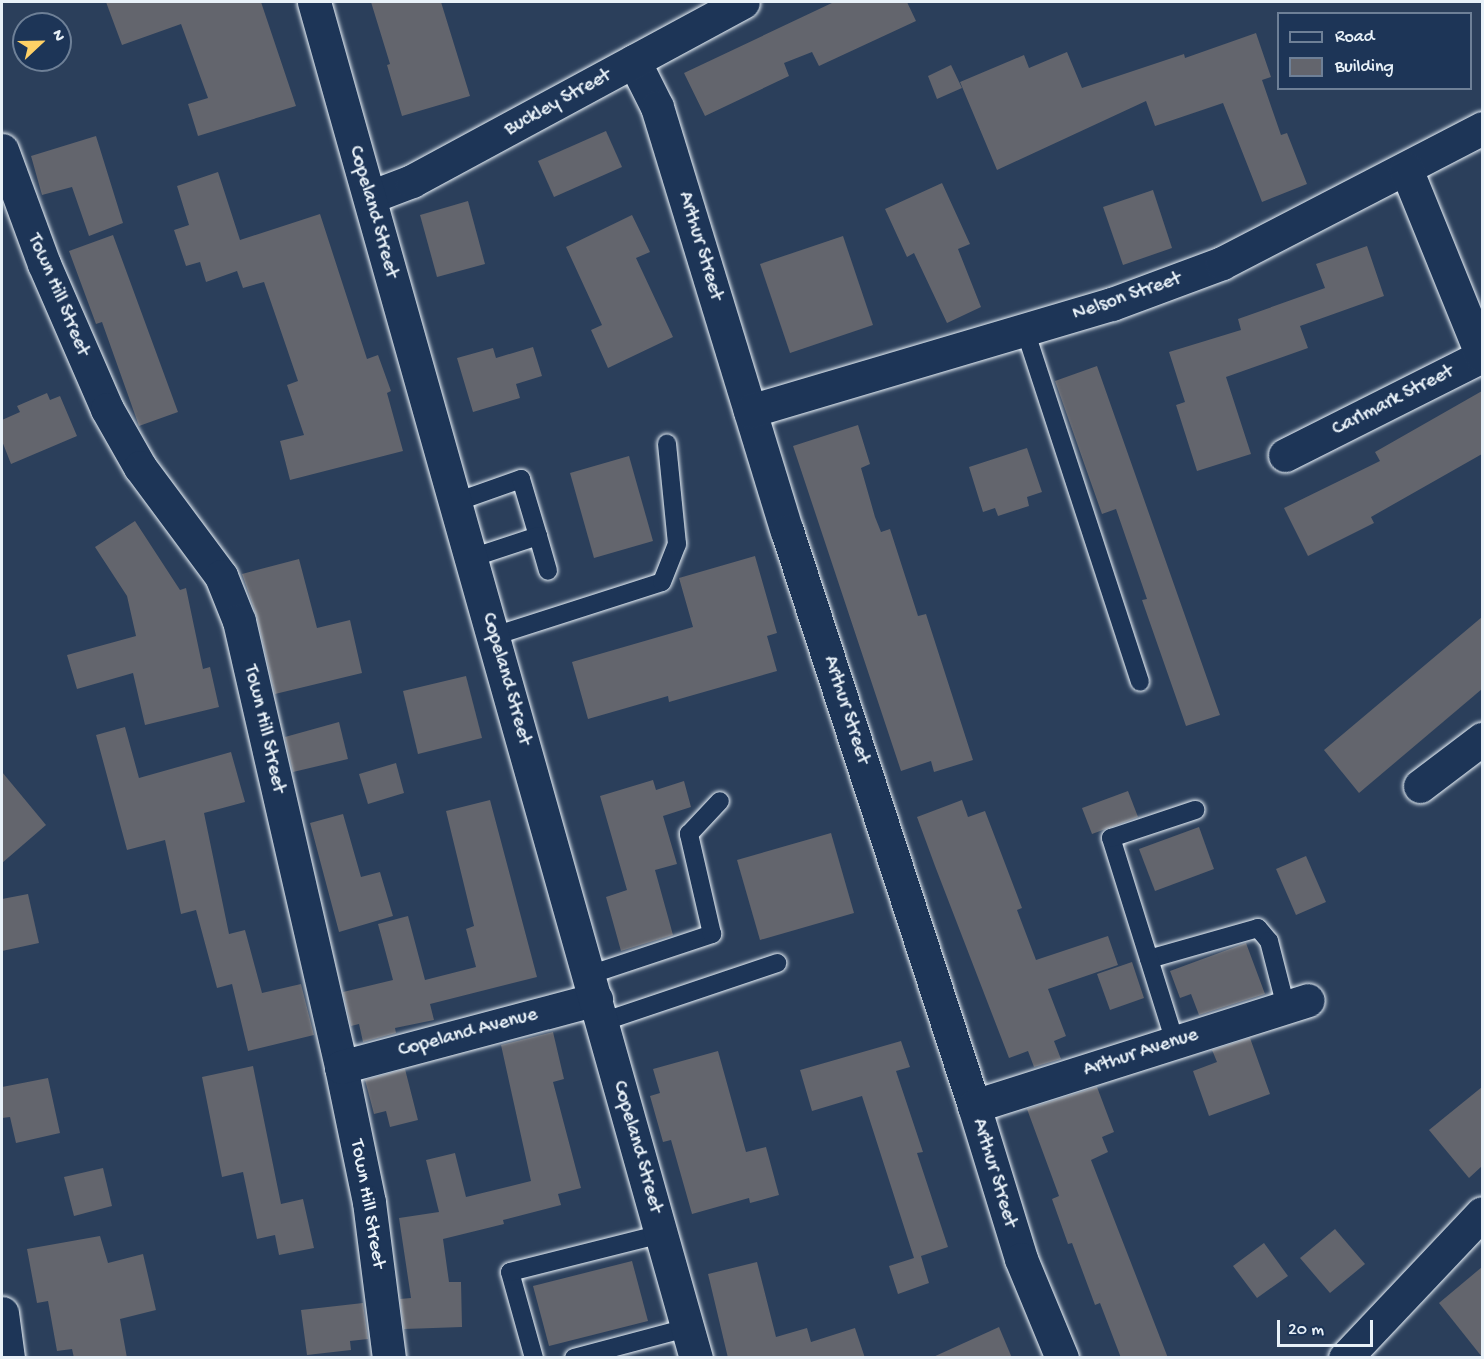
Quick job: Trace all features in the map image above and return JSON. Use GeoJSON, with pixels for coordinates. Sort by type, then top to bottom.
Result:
{"type":"FeatureCollection","features":[{"type":"Feature","properties":{"kind":"street","name":"Copeland Street"},"geometry":{"type":"LineString","coordinates":[[314,2],[692,1343]]}},
{"type":"Feature","properties":{"kind":"street","name":"Buckley Street"},"geometry":{"type":"LineString","coordinates":[[370,197],[412,182],[743,2]]}},
{"type":"Feature","properties":{"kind":"street","name":"Arthur Street"},"geometry":{"type":"LineString","coordinates":[[634,61],[657,107],[750,411],[974,1106],[1021,1259],[1062,1358]]}},
{"type":"Feature","properties":{"kind":"street","name":"Nelson Street"},"geometry":{"type":"LineString","coordinates":[[750,411],[1112,304],[1222,263],[1482,128]]}},
{"type":"Feature","properties":{"kind":"street","name":"Town Hill Street"},"geometry":{"type":"LineString","coordinates":[[2,150],[44,264],[107,409],[140,467],[210,558],[231,598],[242,633],[341,1067],[369,1202],[389,1358]]}},
{"type":"Feature","properties":{"kind":"street","name":"Carlmark Street"},"geometry":{"type":"LineString","coordinates":[[1285,455],[1482,357],[1406,169]]}},
{"type":"Feature","properties":{"kind":"street"},"geometry":{"type":"LineString","coordinates":[[1420,786],[1482,739]]}},
{"type":"Feature","properties":{"kind":"street","name":"Copeland Avenue"},"geometry":{"type":"LineString","coordinates":[[341,1067],[595,999]]}},
{"type":"Feature","properties":{"kind":"street","name":"Arthur Avenue"},"geometry":{"type":"LineString","coordinates":[[974,1106],[1297,1003]]}},
{"type":"Feature","properties":{"kind":"street"},"geometry":{"type":"LineString","coordinates":[[1345,1358],[1482,1213]]}},
{"type":"Feature","properties":{"kind":"street"},"geometry":{"type":"LineString","coordinates":[[2,1313],[8,1358]]}},
{"type":"Feature","properties":{"kind":"lane"},"geometry":{"type":"LineString","coordinates":[[1025,330],[1140,682]]}},
{"type":"Feature","properties":{"kind":"lane"},"geometry":{"type":"LineString","coordinates":[[494,636],[662,582],[677,544],[667,443]]}},
{"type":"Feature","properties":{"kind":"lane"},"geometry":{"type":"LineString","coordinates":[[456,502],[521,479],[548,571]]}},
{"type":"Feature","properties":{"kind":"lane"},"geometry":{"type":"LineString","coordinates":[[471,558],[538,536]]}},
{"type":"Feature","properties":{"kind":"lane"},"geometry":{"type":"LineString","coordinates":[[595,999],[712,934],[689,834],[720,801]]}},
{"type":"Feature","properties":{"kind":"lane"},"geometry":{"type":"LineString","coordinates":[[1175,1042],[1110,838],[1194,810]]}},
{"type":"Feature","properties":{"kind":"lane"},"geometry":{"type":"LineString","coordinates":[[1149,959],[1258,928],[1269,941],[1297,1003]]}},
{"type":"Feature","properties":{"kind":"lane"},"geometry":{"type":"LineString","coordinates":[[595,999],[777,963]]}},
{"type":"Feature","properties":{"kind":"lane"},"geometry":{"type":"LineString","coordinates":[[534,1358],[510,1272],[661,1234]]}},
{"type":"Feature","properties":{"kind":"lane"},"geometry":{"type":"LineString","coordinates":[[574,1358],[692,1343]]}},
{"type":"Feature","properties":{"kind":"building"},"geometry":{"type":"Polygon","coordinates":[[[106,2],[261,2],[296,106],[198,136],[188,104],[208,98],[181,24],[122,45],[106,2]]]}},
{"type":"Feature","properties":{"kind":"building"},"geometry":{"type":"Polygon","coordinates":[[[371,2],[441,2],[470,96],[402,116],[387,65],[390,64],[371,2]]]}},
{"type":"Feature","properties":{"kind":"building"},"geometry":{"type":"Polygon","coordinates":[[[834,2],[907,2],[916,21],[819,66],[812,52],[784,63],[789,76],[705,116],[684,73],[834,2]]]}},
{"type":"Feature","properties":{"kind":"building"},"geometry":{"type":"Polygon","coordinates":[[[1256,33],[1271,77],[1262,80],[1281,135],[1287,133],[1307,184],[1262,202],[1223,103],[1155,126],[1146,101],[997,170],[960,82],[1024,55],[1029,68],[1067,52],[1082,88],[1184,54],[1185,58],[1256,33]]]}},
{"type":"Feature","properties":{"kind":"building"},"geometry":{"type":"Polygon","coordinates":[[[951,65],[962,88],[937,99],[928,76],[951,65]]]}},
{"type":"Feature","properties":{"kind":"building"},"geometry":{"type":"Polygon","coordinates":[[[606,131],[622,167],[554,197],[538,161],[606,131]]]}},
{"type":"Feature","properties":{"kind":"building"},"geometry":{"type":"Polygon","coordinates":[[[96,136],[123,223],[89,236],[72,187],[42,195],[31,156],[96,136]]]}},
{"type":"Feature","properties":{"kind":"building"},"geometry":{"type":"Polygon","coordinates":[[[218,172],[240,240],[320,214],[367,359],[378,355],[391,391],[387,393],[403,451],[290,480],[280,441],[304,435],[287,385],[298,381],[264,282],[243,288],[237,271],[206,282],[200,262],[186,266],[174,230],[189,225],[177,186],[218,172]]]}},
{"type":"Feature","properties":{"kind":"building"},"geometry":{"type":"Polygon","coordinates":[[[942,183],[970,244],[958,249],[981,307],[947,323],[914,253],[907,257],[885,209],[942,183]]]}},
{"type":"Feature","properties":{"kind":"building"},"geometry":{"type":"Polygon","coordinates":[[[1153,190],[1172,248],[1123,265],[1103,207],[1153,190]]]}},
{"type":"Feature","properties":{"kind":"building"},"geometry":{"type":"Polygon","coordinates":[[[468,201],[485,264],[437,277],[420,215],[468,201]]]}},
{"type":"Feature","properties":{"kind":"building"},"geometry":{"type":"Polygon","coordinates":[[[632,215],[650,252],[636,258],[673,337],[608,368],[591,330],[602,325],[566,247],[632,215]]]}},
{"type":"Feature","properties":{"kind":"building"},"geometry":{"type":"Polygon","coordinates":[[[113,235],[178,412],[139,426],[102,322],[96,324],[69,251],[113,235]]]}},
{"type":"Feature","properties":{"kind":"building"},"geometry":{"type":"Polygon","coordinates":[[[843,236],[873,325],[790,353],[760,264],[843,236]]]}},
{"type":"Feature","properties":{"kind":"building"},"geometry":{"type":"Polygon","coordinates":[[[1367,246],[1384,296],[1300,326],[1308,348],[1226,377],[1251,454],[1197,471],[1176,405],[1185,402],[1169,352],[1241,330],[1238,319],[1325,288],[1316,264],[1367,246]]]}},
{"type":"Feature","properties":{"kind":"building"},"geometry":{"type":"Polygon","coordinates":[[[533,347],[542,376],[516,384],[520,398],[473,412],[457,358],[493,348],[496,358],[533,347]]]}},
{"type":"Feature","properties":{"kind":"building"},"geometry":{"type":"Polygon","coordinates":[[[1097,366],[1220,715],[1186,726],[1142,600],[1147,599],[1116,509],[1102,514],[1055,381],[1097,366]]]}},
{"type":"Feature","properties":{"kind":"building"},"geometry":{"type":"Polygon","coordinates":[[[1482,391],[1482,454],[1371,517],[1374,523],[1308,556],[1284,508],[1380,461],[1375,452],[1482,391]]]}},
{"type":"Feature","properties":{"kind":"building"},"geometry":{"type":"Polygon","coordinates":[[[47,393],[50,400],[60,396],[77,436],[11,464],[2,441],[2,420],[20,412],[17,406],[47,393]]]}},
{"type":"Feature","properties":{"kind":"building"},"geometry":{"type":"Polygon","coordinates":[[[858,425],[870,464],[861,468],[875,517],[881,532],[890,529],[918,616],[926,614],[973,760],[934,772],[931,761],[901,771],[793,446],[858,425]]]}},
{"type":"Feature","properties":{"kind":"building"},"geometry":{"type":"Polygon","coordinates":[[[1027,448],[1042,492],[1027,497],[1029,506],[998,516],[995,508],[983,512],[969,467],[1027,448]]]}},
{"type":"Feature","properties":{"kind":"building"},"geometry":{"type":"Polygon","coordinates":[[[629,456],[653,541],[594,558],[570,473],[629,456]]]}},
{"type":"Feature","properties":{"kind":"building"},"geometry":{"type":"Polygon","coordinates":[[[135,521],[180,590],[186,588],[203,669],[210,667],[219,707],[145,725],[133,673],[77,689],[67,655],[136,636],[127,596],[95,547],[135,521]]]}},
{"type":"Feature","properties":{"kind":"building"},"geometry":{"type":"Polygon","coordinates":[[[755,556],[777,633],[767,636],[777,671],[669,702],[668,696],[588,719],[572,662],[693,627],[679,578],[755,556]]]}},
{"type":"Feature","properties":{"kind":"building"},"geometry":{"type":"Polygon","coordinates":[[[299,559],[317,628],[350,620],[362,673],[275,694],[257,617],[242,574],[299,559]]]}},
{"type":"Feature","properties":{"kind":"building"},"geometry":{"type":"Polygon","coordinates":[[[1482,617],[1482,689],[1359,793],[1324,750],[1482,617]]]}},
{"type":"Feature","properties":{"kind":"building"},"geometry":{"type":"Polygon","coordinates":[[[466,676],[482,738],[418,754],[403,691],[466,676]]]}},
{"type":"Feature","properties":{"kind":"building"},"geometry":{"type":"Polygon","coordinates":[[[339,722],[348,759],[293,772],[285,737],[339,722]]]}},
{"type":"Feature","properties":{"kind":"building"},"geometry":{"type":"Polygon","coordinates":[[[125,727],[139,778],[231,752],[245,802],[204,813],[229,934],[245,930],[262,993],[301,984],[314,1035],[248,1051],[232,984],[217,988],[196,910],[181,914],[165,840],[127,850],[96,735],[125,727]]]}},
{"type":"Feature","properties":{"kind":"building"},"geometry":{"type":"Polygon","coordinates":[[[396,763],[404,793],[368,804],[359,774],[396,763]]]}},
{"type":"Feature","properties":{"kind":"building"},"geometry":{"type":"Polygon","coordinates":[[[2,772],[46,825],[2,863],[2,772]]]}},
{"type":"Feature","properties":{"kind":"building"},"geometry":{"type":"Polygon","coordinates":[[[653,780],[656,790],[684,781],[691,807],[663,816],[677,864],[655,870],[673,935],[621,951],[606,897],[627,890],[600,796],[653,780]]]}},
{"type":"Feature","properties":{"kind":"building"},"geometry":{"type":"Polygon","coordinates":[[[1128,791],[1138,817],[1092,834],[1082,808],[1128,791]]]}},
{"type":"Feature","properties":{"kind":"building"},"geometry":{"type":"Polygon","coordinates":[[[490,800],[537,977],[430,1004],[434,1020],[395,1028],[396,1033],[363,1042],[359,1024],[351,1026],[343,992],[393,980],[378,924],[408,916],[425,980],[476,967],[466,929],[474,926],[446,811],[490,800]]]}},
{"type":"Feature","properties":{"kind":"building"},"geometry":{"type":"Polygon","coordinates":[[[962,800],[968,817],[985,811],[1022,908],[1017,910],[1036,960],[1108,936],[1118,965],[1048,989],[1066,1036],[1054,1041],[1061,1059],[1034,1067],[1028,1051],[1009,1058],[935,866],[917,817],[962,800]]]}},
{"type":"Feature","properties":{"kind":"building"},"geometry":{"type":"Polygon","coordinates":[[[343,814],[361,877],[380,872],[393,916],[339,932],[310,823],[343,814]]]}},
{"type":"Feature","properties":{"kind":"building"},"geometry":{"type":"Polygon","coordinates":[[[1199,827],[1214,869],[1155,891],[1139,849],[1199,827]]]}},
{"type":"Feature","properties":{"kind":"building"},"geometry":{"type":"Polygon","coordinates":[[[831,833],[854,913],[760,940],[737,860],[831,833]]]}},
{"type":"Feature","properties":{"kind":"building"},"geometry":{"type":"Polygon","coordinates":[[[1306,856],[1326,902],[1296,915],[1276,869],[1306,856]]]}},
{"type":"Feature","properties":{"kind":"building"},"geometry":{"type":"Polygon","coordinates":[[[28,894],[39,943],[2,951],[2,899],[28,894]]]}},
{"type":"Feature","properties":{"kind":"building"},"geometry":{"type":"Polygon","coordinates":[[[1246,943],[1265,994],[1199,1015],[1191,994],[1180,998],[1170,971],[1246,943]]]}},
{"type":"Feature","properties":{"kind":"building"},"geometry":{"type":"Polygon","coordinates":[[[1132,962],[1144,998],[1110,1010],[1097,974],[1132,962]]]}},
{"type":"Feature","properties":{"kind":"building"},"geometry":{"type":"Polygon","coordinates":[[[553,1032],[564,1079],[553,1082],[581,1188],[558,1194],[561,1205],[503,1220],[504,1224],[443,1239],[449,1282],[461,1282],[462,1327],[404,1329],[400,1299],[411,1298],[399,1218],[439,1212],[426,1160],[455,1153],[466,1197],[531,1181],[501,1045],[553,1032]]]}},
{"type":"Feature","properties":{"kind":"building"},"geometry":{"type":"Polygon","coordinates":[[[1250,1038],[1270,1094],[1209,1116],[1193,1071],[1217,1062],[1212,1050],[1250,1038]]]}},
{"type":"Feature","properties":{"kind":"building"},"geometry":{"type":"Polygon","coordinates":[[[901,1041],[910,1067],[896,1071],[923,1152],[917,1153],[948,1247],[921,1256],[929,1283],[898,1294],[889,1266],[914,1258],[862,1096],[812,1111],[800,1070],[901,1041]]]}},
{"type":"Feature","properties":{"kind":"building"},"geometry":{"type":"Polygon","coordinates":[[[718,1051],[746,1152],[766,1147],[779,1195],[750,1203],[749,1198],[692,1214],[671,1140],[663,1142],[650,1096],[660,1093],[653,1069],[718,1051]]]}},
{"type":"Feature","properties":{"kind":"building"},"geometry":{"type":"Polygon","coordinates":[[[253,1066],[281,1204],[303,1199],[314,1248],[279,1255],[275,1235],[257,1239],[243,1172],[222,1177],[202,1077],[253,1066]]]}},
{"type":"Feature","properties":{"kind":"building"},"geometry":{"type":"Polygon","coordinates":[[[405,1069],[418,1120],[390,1127],[386,1111],[374,1114],[365,1080],[405,1069]]]}},
{"type":"Feature","properties":{"kind":"building"},"geometry":{"type":"Polygon","coordinates":[[[48,1078],[60,1133],[16,1143],[10,1117],[2,1118],[2,1087],[48,1078]]]}},
{"type":"Feature","properties":{"kind":"building"},"geometry":{"type":"Polygon","coordinates":[[[1097,1087],[1114,1132],[1102,1137],[1108,1152],[1091,1160],[1168,1358],[1121,1358],[1100,1303],[1095,1305],[1072,1243],[1068,1244],[1052,1199],[1059,1196],[1027,1109],[1097,1087]]]}},
{"type":"Feature","properties":{"kind":"building"},"geometry":{"type":"Polygon","coordinates":[[[1482,1087],[1482,1166],[1469,1178],[1429,1130],[1482,1087]]]}},
{"type":"Feature","properties":{"kind":"building"},"geometry":{"type":"Polygon","coordinates":[[[103,1168],[112,1206],[74,1216],[64,1177],[103,1168]]]}},
{"type":"Feature","properties":{"kind":"building"},"geometry":{"type":"Polygon","coordinates":[[[1335,1229],[1365,1264],[1330,1293],[1300,1258],[1335,1229]]]}},
{"type":"Feature","properties":{"kind":"building"},"geometry":{"type":"Polygon","coordinates":[[[100,1236],[108,1263],[143,1254],[156,1310],[120,1319],[127,1358],[74,1358],[72,1349],[57,1351],[48,1301],[37,1303],[27,1249],[100,1236]]]}},
{"type":"Feature","properties":{"kind":"building"},"geometry":{"type":"Polygon","coordinates":[[[1264,1243],[1288,1276],[1257,1298],[1233,1266],[1264,1243]]]}},
{"type":"Feature","properties":{"kind":"building"},"geometry":{"type":"Polygon","coordinates":[[[632,1261],[648,1321],[549,1346],[533,1286],[632,1261]]]}},
{"type":"Feature","properties":{"kind":"building"},"geometry":{"type":"Polygon","coordinates":[[[757,1262],[776,1337],[807,1328],[811,1342],[855,1328],[865,1358],[728,1358],[708,1274],[757,1262]]]}},
{"type":"Feature","properties":{"kind":"building"},"geometry":{"type":"Polygon","coordinates":[[[1482,1267],[1482,1357],[1439,1303],[1482,1267]]]}},
{"type":"Feature","properties":{"kind":"building"},"geometry":{"type":"Polygon","coordinates":[[[363,1303],[368,1339],[350,1341],[351,1350],[307,1355],[301,1310],[363,1303]]]}},
{"type":"Feature","properties":{"kind":"building"},"geometry":{"type":"Polygon","coordinates":[[[999,1327],[1012,1358],[931,1358],[999,1327]]]}}]}
